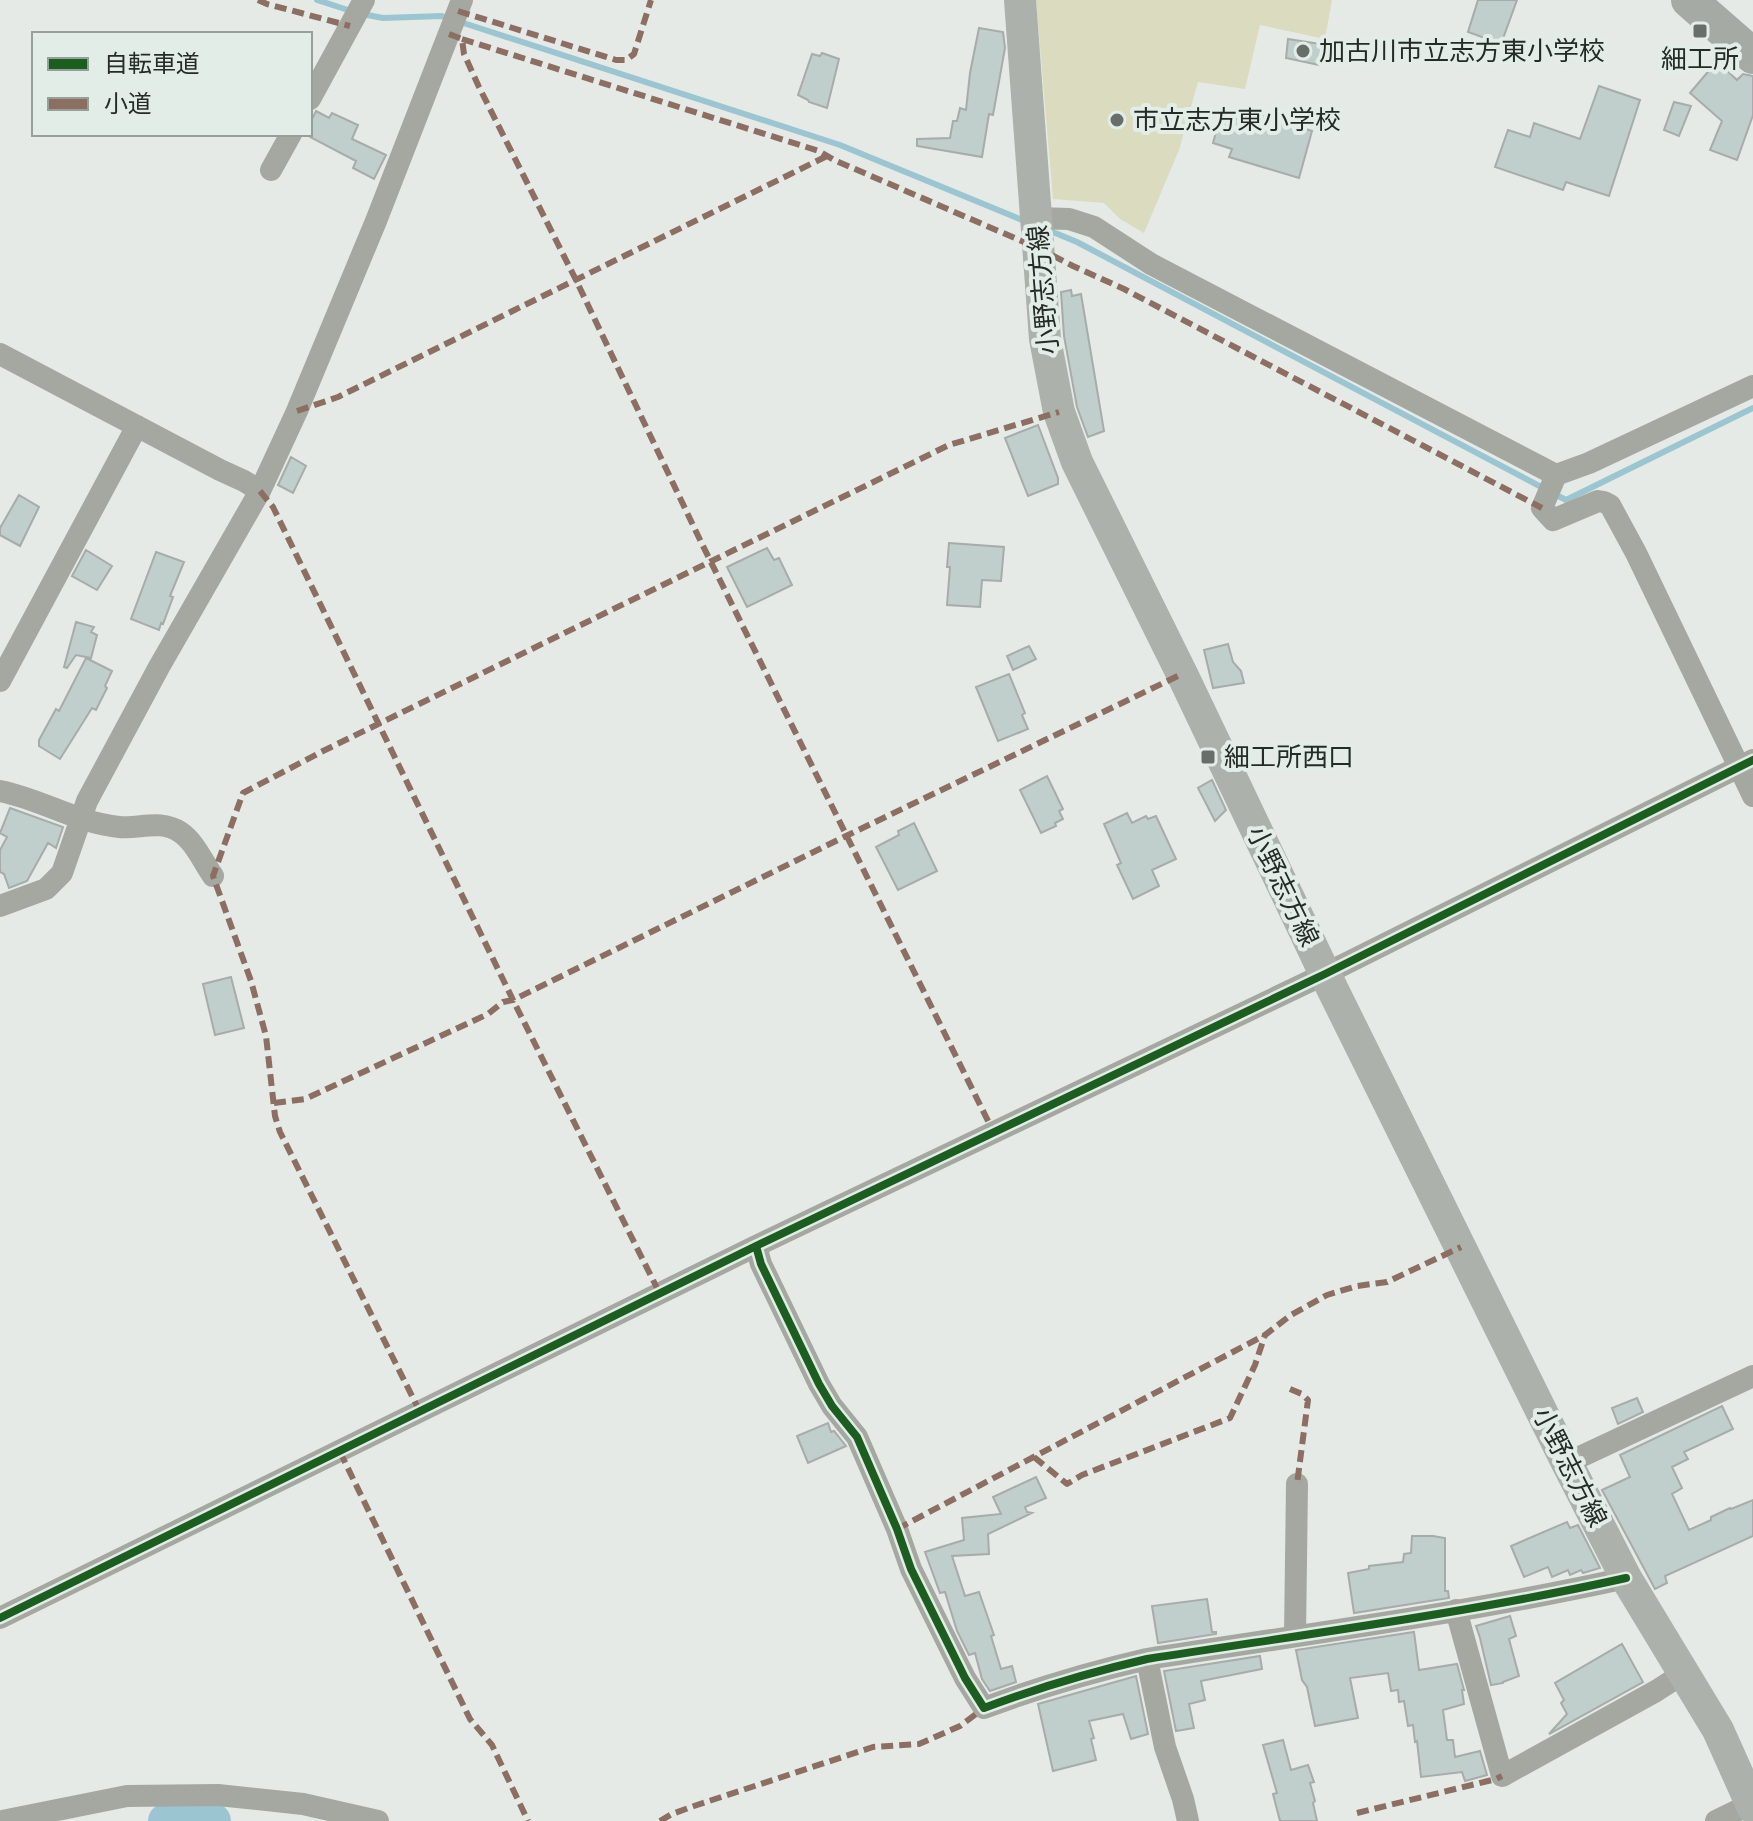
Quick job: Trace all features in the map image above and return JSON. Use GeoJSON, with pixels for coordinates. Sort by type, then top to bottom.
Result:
{"type":"FeatureCollection","features":[{"type":"Feature","properties":{"kind":"main road","name":"小野志方線"},"geometry":{"type":"LineString","coordinates":[[1020,0],[1045,339],[1059,412],[1077,462],[1567,1463],[1626,1578],[1718,1730],[1752,1805]]}},
{"type":"Feature","properties":{"kind":"main road"},"geometry":{"type":"LineString","coordinates":[[1690,0],[1738,38],[1753,56]]}},
{"type":"Feature","properties":{"kind":"street"},"geometry":{"type":"LineString","coordinates":[[312,95],[364,0]]}},
{"type":"Feature","properties":{"kind":"street"},"geometry":{"type":"LineString","coordinates":[[0,906],[46,889],[62,873],[80,818],[159,667],[260,491],[370,236],[462,0]]}},
{"type":"Feature","properties":{"kind":"street"},"geometry":{"type":"LineString","coordinates":[[271,170],[290,136]]}},
{"type":"Feature","properties":{"kind":"street"},"geometry":{"type":"LineString","coordinates":[[1036,230],[1069,219],[1094,227],[1151,264],[1556,475]]}},
{"type":"Feature","properties":{"kind":"street"},"geometry":{"type":"LineString","coordinates":[[0,354],[260,491]]}},
{"type":"Feature","properties":{"kind":"street"},"geometry":{"type":"LineString","coordinates":[[1753,386],[1589,463],[1556,475],[1542,508],[1553,520],[1598,501],[1610,505],[1746,763],[1753,796]]}},
{"type":"Feature","properties":{"kind":"street"},"geometry":{"type":"LineString","coordinates":[[0,681],[137,426]]}},
{"type":"Feature","properties":{"kind":"street"},"geometry":{"type":"LineString","coordinates":[[0,1618],[756,1246],[1325,974],[1746,763]]}},
{"type":"Feature","properties":{"kind":"street"},"geometry":{"type":"LineString","coordinates":[[0,791],[80,818],[121,827],[155,825],[179,831],[190,841],[213,876]]}},
{"type":"Feature","properties":{"kind":"street"},"geometry":{"type":"LineString","coordinates":[[756,1246],[761,1264],[819,1384],[857,1437],[911,1569],[965,1678],[984,1708],[1043,1686],[1147,1659],[1456,1610],[1626,1578]]}},
{"type":"Feature","properties":{"kind":"street"},"geometry":{"type":"LineString","coordinates":[[1567,1463],[1753,1376]]}},
{"type":"Feature","properties":{"kind":"street"},"geometry":{"type":"LineString","coordinates":[[1295,1636],[1297,1484]]}},
{"type":"Feature","properties":{"kind":"street"},"geometry":{"type":"LineString","coordinates":[[1456,1610],[1502,1776],[1684,1673]]}},
{"type":"Feature","properties":{"kind":"street"},"geometry":{"type":"LineString","coordinates":[[1147,1659],[1165,1747],[1188,1821]]}},
{"type":"Feature","properties":{"kind":"street"},"geometry":{"type":"LineString","coordinates":[[2,1821],[127,1796],[218,1795],[303,1804],[378,1821]]}},
{"type":"Feature","properties":{"kind":"street"},"geometry":{"type":"LineString","coordinates":[[1716,1821],[1752,1805]]}},
{"type":"Feature","properties":{"kind":"green space","name":"市立志方東小学校"},"geometry":{"type":"Polygon","coordinates":[[[1036,0],[1332,0],[1325,39],[1260,25],[1245,89],[1198,82],[1179,150],[1144,233],[1120,219],[1104,203],[1053,199],[1036,0]]]}},
{"type":"Feature","properties":{"kind":"building"},"geometry":{"type":"Polygon","coordinates":[[[1478,0],[1517,0],[1501,44],[1468,32],[1478,0]]]}},
{"type":"Feature","properties":{"kind":"building"},"geometry":{"type":"Polygon","coordinates":[[[979,28],[1003,32],[1005,48],[982,157],[917,146],[917,139],[950,138],[953,121],[957,121],[960,108],[966,110],[979,28]]]}},
{"type":"Feature","properties":{"kind":"building","name":"加古川市立志方東小学校"},"geometry":{"type":"Polygon","coordinates":[[[1288,39],[1321,44],[1319,65],[1286,58],[1288,39]]]}},
{"type":"Feature","properties":{"kind":"building"},"geometry":{"type":"Polygon","coordinates":[[[822,53],[839,59],[827,108],[798,95],[812,54],[820,56],[822,53]]]}},
{"type":"Feature","properties":{"kind":"building"},"geometry":{"type":"Polygon","coordinates":[[[1722,66],[1737,80],[1743,74],[1753,76],[1753,115],[1737,160],[1710,150],[1722,121],[1690,93],[1712,67],[1717,71],[1722,66]]]}},
{"type":"Feature","properties":{"kind":"building"},"geometry":{"type":"Polygon","coordinates":[[[1599,86],[1640,100],[1609,196],[1566,182],[1563,190],[1495,167],[1508,130],[1530,137],[1534,123],[1580,139],[1599,86]]]}},
{"type":"Feature","properties":{"kind":"building"},"geometry":{"type":"Polygon","coordinates":[[[1674,102],[1691,106],[1679,136],[1664,130],[1674,102]]]}},
{"type":"Feature","properties":{"kind":"building"},"geometry":{"type":"Polygon","coordinates":[[[1244,110],[1312,131],[1299,178],[1229,157],[1232,149],[1213,143],[1221,114],[1241,120],[1244,110]]]}},
{"type":"Feature","properties":{"kind":"building"},"geometry":{"type":"Polygon","coordinates":[[[316,111],[329,118],[332,113],[358,125],[352,139],[386,155],[374,179],[353,168],[356,161],[310,137],[316,111]]]}},
{"type":"Feature","properties":{"kind":"building"},"geometry":{"type":"Polygon","coordinates":[[[1071,290],[1072,296],[1081,294],[1104,431],[1088,437],[1077,407],[1064,336],[1061,292],[1071,290]]]}},
{"type":"Feature","properties":{"kind":"building"},"geometry":{"type":"Polygon","coordinates":[[[1038,425],[1058,484],[1028,496],[1005,438],[1038,425]]]}},
{"type":"Feature","properties":{"kind":"building"},"geometry":{"type":"Polygon","coordinates":[[[291,457],[306,466],[293,493],[278,485],[291,457]]]}},
{"type":"Feature","properties":{"kind":"building"},"geometry":{"type":"Polygon","coordinates":[[[19,495],[39,507],[20,546],[0,535],[0,528],[19,495]]]}},
{"type":"Feature","properties":{"kind":"building"},"geometry":{"type":"Polygon","coordinates":[[[949,543],[1004,547],[1001,581],[982,580],[980,607],[947,605],[949,543]]]}},
{"type":"Feature","properties":{"kind":"building"},"geometry":{"type":"Polygon","coordinates":[[[767,548],[774,560],[779,558],[792,585],[747,607],[727,567],[767,548]]]}},
{"type":"Feature","properties":{"kind":"building"},"geometry":{"type":"Polygon","coordinates":[[[86,550],[112,566],[97,590],[72,576],[86,550]]]}},
{"type":"Feature","properties":{"kind":"building"},"geometry":{"type":"Polygon","coordinates":[[[156,552],[184,562],[159,630],[131,619],[156,552]]]}},
{"type":"Feature","properties":{"kind":"building"},"geometry":{"type":"Polygon","coordinates":[[[76,622],[94,627],[91,632],[97,635],[91,658],[76,655],[67,668],[64,667],[76,622]]]}},
{"type":"Feature","properties":{"kind":"building"},"geometry":{"type":"Polygon","coordinates":[[[1228,644],[1244,683],[1213,688],[1204,650],[1228,644]]]}},
{"type":"Feature","properties":{"kind":"building"},"geometry":{"type":"Polygon","coordinates":[[[1029,646],[1036,659],[1013,670],[1007,656],[1029,646]]]}},
{"type":"Feature","properties":{"kind":"building"},"geometry":{"type":"Polygon","coordinates":[[[86,658],[112,671],[96,710],[92,708],[60,759],[39,746],[39,740],[56,709],[59,711],[86,658]]]}},
{"type":"Feature","properties":{"kind":"building"},"geometry":{"type":"Polygon","coordinates":[[[1009,674],[1028,729],[998,741],[976,687],[1009,674]]]}},
{"type":"Feature","properties":{"kind":"building"},"geometry":{"type":"Polygon","coordinates":[[[1047,776],[1063,809],[1059,811],[1063,819],[1041,833],[1020,790],[1047,776]]]}},
{"type":"Feature","properties":{"kind":"building"},"geometry":{"type":"Polygon","coordinates":[[[1212,780],[1226,810],[1215,821],[1198,788],[1212,780]]]}},
{"type":"Feature","properties":{"kind":"building"},"geometry":{"type":"Polygon","coordinates":[[[10,808],[63,827],[56,848],[48,843],[27,881],[9,888],[4,874],[0,872],[0,850],[7,837],[0,833],[10,808]]]}},
{"type":"Feature","properties":{"kind":"building"},"geometry":{"type":"Polygon","coordinates":[[[1127,813],[1132,823],[1146,816],[1148,819],[1156,816],[1176,859],[1152,870],[1159,886],[1133,899],[1117,865],[1121,863],[1104,824],[1127,813]]]}},
{"type":"Feature","properties":{"kind":"building"},"geometry":{"type":"Polygon","coordinates":[[[914,823],[937,871],[898,890],[876,847],[914,823]]]}},
{"type":"Feature","properties":{"kind":"building"},"geometry":{"type":"Polygon","coordinates":[[[231,977],[244,1028],[215,1035],[203,984],[231,977]]]}},
{"type":"Feature","properties":{"kind":"building"},"geometry":{"type":"Polygon","coordinates":[[[1637,1398],[1643,1412],[1618,1424],[1612,1408],[1637,1398]]]}},
{"type":"Feature","properties":{"kind":"building"},"geometry":{"type":"Polygon","coordinates":[[[1722,1406],[1733,1429],[1684,1452],[1688,1459],[1672,1467],[1682,1488],[1672,1494],[1689,1530],[1730,1508],[1753,1500],[1753,1536],[1665,1576],[1667,1583],[1655,1589],[1602,1490],[1630,1477],[1620,1455],[1722,1406]]]}},
{"type":"Feature","properties":{"kind":"building"},"geometry":{"type":"Polygon","coordinates":[[[828,1423],[831,1432],[834,1431],[846,1446],[808,1463],[797,1436],[828,1423]]]}},
{"type":"Feature","properties":{"kind":"building"},"geometry":{"type":"Polygon","coordinates":[[[1036,1477],[1046,1498],[1025,1507],[1027,1512],[1032,1513],[988,1534],[989,1554],[952,1556],[965,1596],[979,1592],[994,1635],[991,1636],[1001,1669],[1012,1666],[1016,1682],[990,1691],[982,1679],[975,1653],[969,1655],[957,1631],[945,1592],[940,1593],[925,1552],[964,1540],[962,1518],[1001,1514],[993,1497],[1036,1477]]]}},
{"type":"Feature","properties":{"kind":"building"},"geometry":{"type":"Polygon","coordinates":[[[1567,1522],[1570,1528],[1578,1525],[1600,1568],[1570,1575],[1568,1570],[1552,1577],[1548,1567],[1524,1577],[1511,1546],[1567,1522]]]}},
{"type":"Feature","properties":{"kind":"building"},"geometry":{"type":"Polygon","coordinates":[[[1412,1536],[1445,1538],[1445,1591],[1448,1591],[1449,1598],[1354,1613],[1348,1573],[1369,1569],[1369,1566],[1403,1562],[1404,1554],[1411,1553],[1412,1536]]]}},
{"type":"Feature","properties":{"kind":"building"},"geometry":{"type":"Polygon","coordinates":[[[1207,1599],[1212,1632],[1216,1634],[1158,1643],[1152,1606],[1207,1599]]]}},
{"type":"Feature","properties":{"kind":"building"},"geometry":{"type":"Polygon","coordinates":[[[1510,1616],[1516,1636],[1509,1639],[1519,1676],[1491,1685],[1476,1626],[1510,1616]]]}},
{"type":"Feature","properties":{"kind":"building"},"geometry":{"type":"Polygon","coordinates":[[[1414,1632],[1419,1670],[1457,1664],[1464,1690],[1464,1704],[1443,1710],[1447,1740],[1453,1740],[1455,1757],[1480,1751],[1487,1775],[1465,1781],[1462,1772],[1421,1777],[1413,1725],[1408,1726],[1404,1701],[1399,1702],[1398,1690],[1391,1691],[1388,1673],[1350,1678],[1358,1718],[1315,1726],[1296,1650],[1414,1632]]]}},
{"type":"Feature","properties":{"kind":"building"},"geometry":{"type":"Polygon","coordinates":[[[1622,1644],[1643,1682],[1549,1734],[1567,1714],[1555,1683],[1622,1644]]]}},
{"type":"Feature","properties":{"kind":"building"},"geometry":{"type":"Polygon","coordinates":[[[1260,1656],[1262,1669],[1201,1681],[1205,1700],[1189,1704],[1194,1728],[1176,1731],[1164,1671],[1260,1656]]]}},
{"type":"Feature","properties":{"kind":"building"},"geometry":{"type":"Polygon","coordinates":[[[1136,1676],[1148,1734],[1131,1739],[1123,1714],[1089,1721],[1096,1760],[1053,1771],[1038,1704],[1136,1676]]]}},
{"type":"Feature","properties":{"kind":"building"},"geometry":{"type":"Polygon","coordinates":[[[1283,1740],[1291,1770],[1308,1765],[1314,1782],[1310,1783],[1317,1821],[1280,1821],[1273,1794],[1277,1793],[1263,1745],[1283,1740]]]}},
{"type":"Feature","properties":{"kind":"waterway"},"geometry":{"type":"LineString","coordinates":[[317,0],[351,11]]}},
{"type":"Feature","properties":{"kind":"waterway"},"geometry":{"type":"LineString","coordinates":[[362,14],[383,18],[442,16],[840,145],[1027,222]]}},
{"type":"Feature","properties":{"kind":"waterway"},"geometry":{"type":"LineString","coordinates":[[1048,230],[1077,242],[1566,500],[1753,408]]}},
{"type":"Feature","properties":{"kind":"waterway"},"geometry":{"type":"LineString","coordinates":[[166,1821],[213,1821]]}},
{"type":"Feature","properties":{"kind":"marked path"},"geometry":{"type":"LineString","coordinates":[[258,0],[350,26]]}},
{"type":"Feature","properties":{"kind":"marked path"},"geometry":{"type":"LineString","coordinates":[[458,11],[616,60],[626,60],[634,54],[651,0]]}},
{"type":"Feature","properties":{"kind":"marked path"},"geometry":{"type":"LineString","coordinates":[[449,34],[462,39],[464,54],[479,87],[993,1131]]}},
{"type":"Feature","properties":{"kind":"marked path"},"geometry":{"type":"LineString","coordinates":[[462,39],[819,151],[1124,289],[1542,508]]}},
{"type":"Feature","properties":{"kind":"marked path"},"geometry":{"type":"LineString","coordinates":[[297,411],[338,397],[827,156]]}},
{"type":"Feature","properties":{"kind":"marked path"},"geometry":{"type":"LineString","coordinates":[[420,1412],[280,1132],[275,1116],[266,1036],[251,981],[213,876],[243,793],[949,445],[1059,412]]}},
{"type":"Feature","properties":{"kind":"marked path"},"geometry":{"type":"LineString","coordinates":[[260,491],[273,507],[660,1294]]}},
{"type":"Feature","properties":{"kind":"marked path"},"geometry":{"type":"LineString","coordinates":[[274,1103],[305,1099],[488,1014],[503,1002],[513,1000],[1182,674]]}},
{"type":"Feature","properties":{"kind":"marked path"},"geometry":{"type":"LineString","coordinates":[[897,1529],[1265,1335],[1291,1315],[1327,1295],[1357,1286],[1387,1282],[1461,1247]]}},
{"type":"Feature","properties":{"kind":"marked path"},"geometry":{"type":"LineString","coordinates":[[1034,1457],[1067,1484],[1082,1475],[1230,1418],[1255,1365],[1265,1335]]}},
{"type":"Feature","properties":{"kind":"marked path"},"geometry":{"type":"LineString","coordinates":[[1290,1389],[1308,1400],[1297,1484]]}},
{"type":"Feature","properties":{"kind":"marked path"},"geometry":{"type":"LineString","coordinates":[[340,1452],[470,1719],[492,1745],[528,1821]]}},
{"type":"Feature","properties":{"kind":"marked path"},"geometry":{"type":"LineString","coordinates":[[660,1821],[694,1806],[873,1747],[919,1744],[960,1726],[984,1708]]}},
{"type":"Feature","properties":{"kind":"marked path"},"geometry":{"type":"LineString","coordinates":[[1357,1813],[1502,1776]]}},
{"type":"Feature","properties":{"kind":"cycle path"},"geometry":{"type":"LineString","coordinates":[[0,1618],[756,1246],[1325,974],[1753,760]]}},
{"type":"Feature","properties":{"kind":"cycle path"},"geometry":{"type":"LineString","coordinates":[[756,1246],[761,1264],[819,1384],[857,1437],[911,1569],[965,1678],[984,1708],[1064,1681],[1147,1659],[1447,1612],[1626,1578]]}},
{"type":"Feature","properties":{"kind":"place","name":"細工所"},"geometry":{"type":"Point","coordinates":[1700,31]}},
{"type":"Feature","properties":{"kind":"place","name":"加古川市立志方東小学校"},"geometry":{"type":"Point","coordinates":[1303,51]}},
{"type":"Feature","properties":{"kind":"place","name":"市立志方東小学校"},"geometry":{"type":"Point","coordinates":[1117,120]}},
{"type":"Feature","properties":{"kind":"place","name":"細工所西口"},"geometry":{"type":"Point","coordinates":[1208,757]}}]}
